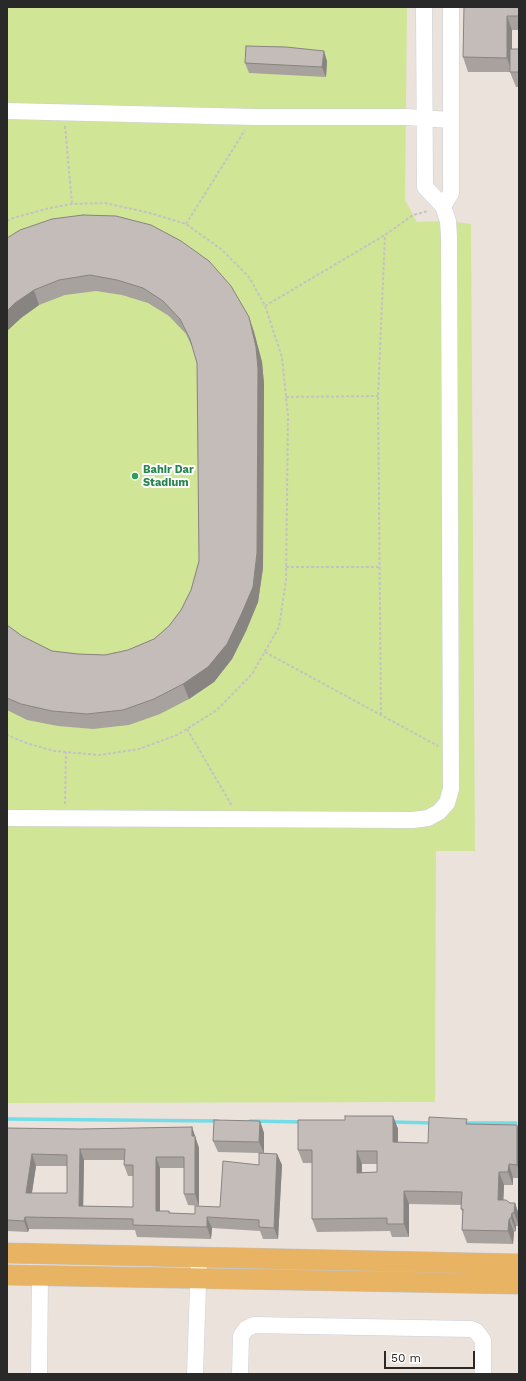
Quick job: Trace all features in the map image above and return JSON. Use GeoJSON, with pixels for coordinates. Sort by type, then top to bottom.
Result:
{"type":"FeatureCollection","features":[{"type":"Feature","properties":{"kind":"main road"},"geometry":{"type":"LineString","coordinates":[[7,1253],[519,1264]]}},
{"type":"Feature","properties":{"kind":"main road"},"geometry":{"type":"LineString","coordinates":[[7,1275],[519,1284]]}},
{"type":"Feature","properties":{"kind":"street"},"geometry":{"type":"LineString","coordinates":[[7,818],[413,820],[428,818],[439,812],[447,803],[451,789],[449,236],[448,221],[443,206],[425,187],[424,7]]}},
{"type":"Feature","properties":{"kind":"street"},"geometry":{"type":"LineString","coordinates":[[443,206],[451,193],[451,7]]}},
{"type":"Feature","properties":{"kind":"street"},"geometry":{"type":"LineString","coordinates":[[7,111],[254,117],[424,118],[450,120]]}},
{"type":"Feature","properties":{"kind":"street"},"geometry":{"type":"LineString","coordinates":[[195,1374],[200,1257]]}},
{"type":"Feature","properties":{"kind":"street"},"geometry":{"type":"LineString","coordinates":[[39,1374],[40,1275]]}},
{"type":"Feature","properties":{"kind":"street"},"geometry":{"type":"LineString","coordinates":[[240,1374],[241,1336],[246,1329],[254,1325],[471,1329],[476,1331],[483,1340],[483,1374]]}},
{"type":"Feature","properties":{"kind":"path"},"geometry":{"type":"LineString","coordinates":[[64,113],[72,204]]}},
{"type":"Feature","properties":{"kind":"path"},"geometry":{"type":"LineString","coordinates":[[186,224],[254,117]]}},
{"type":"Feature","properties":{"kind":"path"},"geometry":{"type":"LineString","coordinates":[[7,221],[50,208],[72,204],[105,203],[150,213],[186,224],[222,249],[249,277],[265,306],[282,357],[288,416],[286,580],[279,627],[252,674],[217,710],[177,735],[139,749],[99,755],[55,751],[29,744],[7,735]]}},
{"type":"Feature","properties":{"kind":"path"},"geometry":{"type":"LineString","coordinates":[[265,306],[385,235],[414,215],[443,206]]}},
{"type":"Feature","properties":{"kind":"path"},"geometry":{"type":"LineString","coordinates":[[381,715],[378,396],[385,235]]}},
{"type":"Feature","properties":{"kind":"path"},"geometry":{"type":"LineString","coordinates":[[286,396],[378,396]]}},
{"type":"Feature","properties":{"kind":"path"},"geometry":{"type":"LineString","coordinates":[[286,566],[380,566]]}},
{"type":"Feature","properties":{"kind":"path"},"geometry":{"type":"LineString","coordinates":[[265,652],[450,753]]}},
{"type":"Feature","properties":{"kind":"path"},"geometry":{"type":"LineString","coordinates":[[187,728],[240,819]]}},
{"type":"Feature","properties":{"kind":"path"},"geometry":{"type":"LineString","coordinates":[[65,819],[66,752]]}},
{"type":"Feature","properties":{"kind":"green space"},"geometry":{"type":"Polygon","coordinates":[[[7,7],[407,7],[405,200],[417,222],[448,221],[471,224],[475,851],[436,851],[435,1102],[7,1103],[7,7]]]}},
{"type":"Feature","properties":{"kind":"building"},"geometry":{"type":"Polygon","coordinates":[[[464,7],[519,7],[519,16],[507,16],[507,58],[463,57],[464,7]]]}},
{"type":"Feature","properties":{"kind":"building"},"geometry":{"type":"Polygon","coordinates":[[[246,46],[286,47],[324,51],[322,67],[245,63],[246,46]]]}},
{"type":"Feature","properties":{"kind":"building"},"geometry":{"type":"Polygon","coordinates":[[[510,49],[519,49],[519,72],[510,72],[510,49]]]}},
{"type":"Feature","properties":{"kind":"building"},"geometry":{"type":"Polygon","coordinates":[[[83,215],[116,216],[151,225],[181,241],[209,261],[231,286],[249,317],[256,347],[258,369],[257,553],[253,587],[227,644],[208,667],[183,684],[154,699],[123,710],[87,714],[52,711],[21,704],[7,698],[7,625],[22,636],[52,651],[105,655],[128,650],[154,639],[169,626],[181,610],[191,590],[199,561],[197,363],[190,339],[180,319],[163,301],[143,288],[117,280],[90,275],[59,280],[34,290],[15,303],[7,311],[7,238],[20,230],[52,219],[83,215]]]}},
{"type":"Feature","properties":{"kind":"building"},"geometry":{"type":"Polygon","coordinates":[[[345,1116],[393,1116],[393,1142],[428,1143],[429,1117],[467,1119],[466,1124],[517,1125],[517,1165],[509,1164],[508,1172],[499,1172],[498,1200],[506,1200],[510,1203],[515,1203],[514,1213],[512,1213],[511,1218],[509,1219],[508,1231],[462,1230],[462,1192],[404,1191],[404,1224],[387,1224],[387,1218],[312,1219],[312,1150],[298,1150],[298,1120],[345,1120],[345,1116]],[[357,1151],[357,1173],[377,1172],[377,1151],[357,1151]]]}},
{"type":"Feature","properties":{"kind":"building"},"geometry":{"type":"Polygon","coordinates":[[[214,1120],[260,1121],[259,1142],[213,1141],[214,1120]]]}},
{"type":"Feature","properties":{"kind":"building"},"geometry":{"type":"Polygon","coordinates":[[[192,1127],[192,1136],[195,1136],[195,1194],[184,1194],[184,1157],[156,1157],[156,1211],[169,1211],[169,1213],[195,1214],[195,1206],[220,1207],[223,1161],[259,1165],[259,1153],[277,1154],[274,1228],[259,1227],[259,1220],[207,1217],[207,1227],[133,1225],[133,1219],[25,1217],[24,1221],[7,1220],[7,1128],[80,1129],[192,1127]],[[80,1149],[79,1206],[133,1207],[133,1165],[124,1165],[125,1149],[80,1149]],[[32,1154],[26,1193],[67,1193],[67,1155],[32,1154]]]}},
{"type":"Feature","properties":{"kind":"waterway"},"geometry":{"type":"LineString","coordinates":[[7,1119],[218,1121]]}},
{"type":"Feature","properties":{"kind":"waterway"},"geometry":{"type":"LineString","coordinates":[[250,1121],[302,1122]]}},
{"type":"Feature","properties":{"kind":"waterway"},"geometry":{"type":"LineString","coordinates":[[392,1122],[432,1123]]}},
{"type":"Feature","properties":{"kind":"waterway"},"geometry":{"type":"LineString","coordinates":[[464,1123],[516,1123]]}},
{"type":"Feature","properties":{"kind":"place","name":"Bahir Dar Stadium"},"geometry":{"type":"Point","coordinates":[135,476]}}]}
